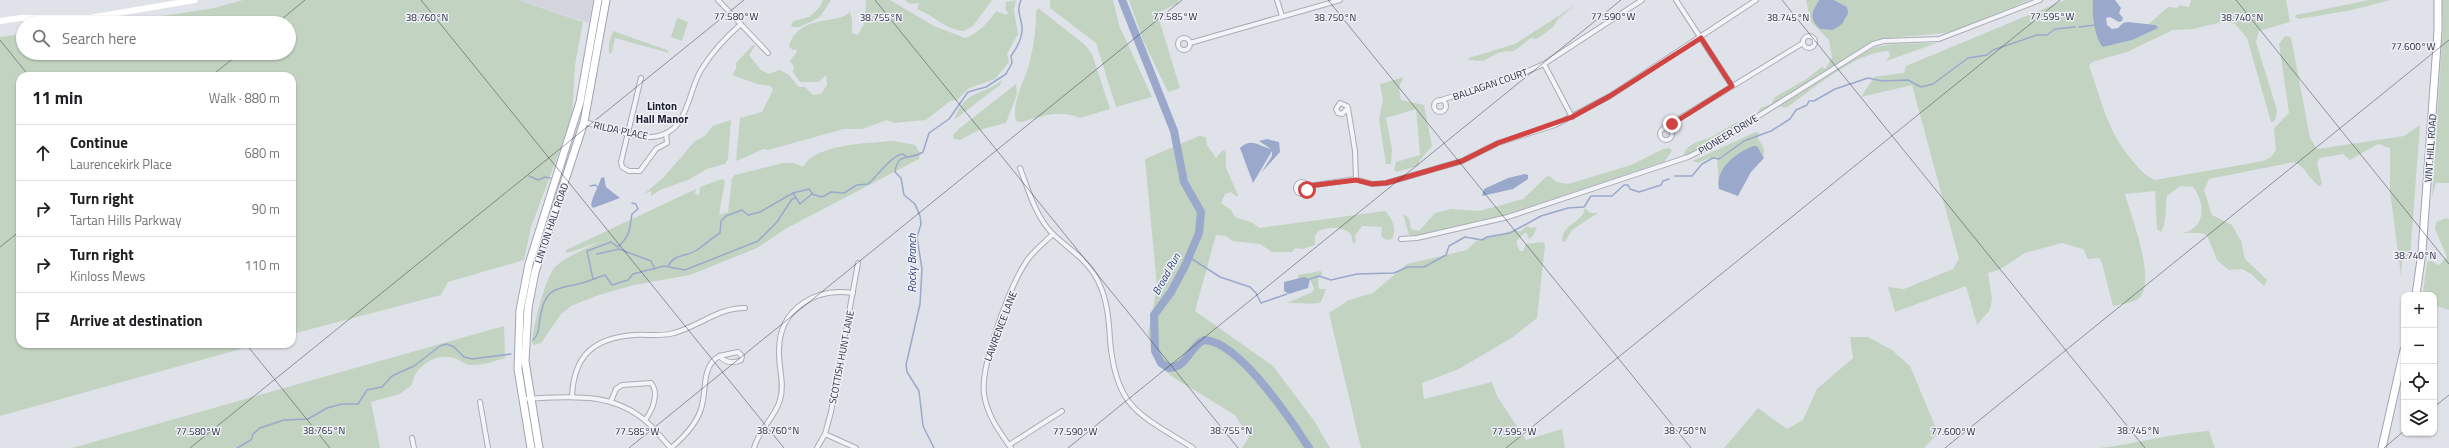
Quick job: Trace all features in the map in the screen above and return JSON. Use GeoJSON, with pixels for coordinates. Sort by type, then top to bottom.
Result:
{"type":"FeatureCollection","features":[{"type":"Feature","properties":{"kind":"main road"},"geometry":{"type":"LineString","coordinates":[[101,16],[195,0]]}},
{"type":"Feature","properties":{"kind":"main road","name":"LINTON HALL ROAD"},"geometry":{"type":"LineString","coordinates":[[531,448],[522,399],[517,340],[523,285],[574,128],[598,0]]}},
{"type":"Feature","properties":{"kind":"main road","name":"LINTON HALL ROAD"},"geometry":{"type":"LineString","coordinates":[[539,448],[525,361],[528,308],[535,272],[584,122],[606,0]]}},
{"type":"Feature","properties":{"kind":"main road","name":"VINT HILL ROAD"},"geometry":{"type":"LineString","coordinates":[[2416,292],[2422,250],[2438,31],[2438,0]]}},
{"type":"Feature","properties":{"kind":"main road"},"geometry":{"type":"LineString","coordinates":[[0,21],[16,19]]}},
{"type":"Feature","properties":{"kind":"main road"},"geometry":{"type":"LineString","coordinates":[[2382,448],[2401,363]]}},
{"type":"Feature","properties":{"kind":"street"},"geometry":{"type":"LineString","coordinates":[[718,0],[768,53]]}},
{"type":"Feature","properties":{"kind":"street"},"geometry":{"type":"LineString","coordinates":[[1277,0],[1282,16]]}},
{"type":"Feature","properties":{"kind":"street"},"geometry":{"type":"LineString","coordinates":[[1190,43],[1339,0]]}},
{"type":"Feature","properties":{"kind":"street","name":"BALLAGAN COURT"},"geometry":{"type":"LineString","coordinates":[[1438,101],[1514,77],[1544,64],[1642,0]]}},
{"type":"Feature","properties":{"kind":"street"},"geometry":{"type":"LineString","coordinates":[[1676,0],[1732,86]]}},
{"type":"Feature","properties":{"kind":"street"},"geometry":{"type":"LineString","coordinates":[[1308,186],[1356,180],[1375,184],[1406,177],[1465,160],[1498,143],[1572,117],[1610,96],[1701,38],[1756,0]]}},
{"type":"Feature","properties":{"kind":"street","name":"PIONEER DRIVE"},"geometry":{"type":"LineString","coordinates":[[1401,239],[1417,238],[1508,217],[1695,154],[1873,44],[1884,41],[1939,39],[2040,0]]}},
{"type":"Feature","properties":{"kind":"street"},"geometry":{"type":"LineString","coordinates":[[641,78],[621,165],[624,169],[636,172],[642,169],[656,149],[667,142],[666,133],[686,113],[692,88],[706,62],[741,24]]}},
{"type":"Feature","properties":{"kind":"street"},"geometry":{"type":"LineString","coordinates":[[1668,129],[1677,120],[1803,44]]}},
{"type":"Feature","properties":{"kind":"street"},"geometry":{"type":"LineString","coordinates":[[1544,64],[1572,117]]}},
{"type":"Feature","properties":{"kind":"street"},"geometry":{"type":"LineString","coordinates":[[1348,108],[1355,151],[1356,180]]}},
{"type":"Feature","properties":{"kind":"street","name":"RILDA PLACE"},"geometry":{"type":"LineString","coordinates":[[584,122],[653,137],[666,133]]}},
{"type":"Feature","properties":{"kind":"street"},"geometry":{"type":"LineString","coordinates":[[1020,168],[1039,214],[1053,234],[1087,263],[1102,290],[1108,311],[1114,372],[1123,394],[1145,417],[1193,448]]}},
{"type":"Feature","properties":{"kind":"street","name":"LAWRENCE LANE"},"geometry":{"type":"LineString","coordinates":[[1010,447],[988,412],[984,395],[984,368],[1021,271],[1033,253],[1053,234]]}},
{"type":"Feature","properties":{"kind":"street","name":"SCOTTISH HUNT LANE"},"geometry":{"type":"LineString","coordinates":[[817,448],[825,434],[831,412],[858,263]]}},
{"type":"Feature","properties":{"kind":"street"},"geometry":{"type":"LineString","coordinates":[[754,448],[760,433],[775,412],[780,399],[782,383],[779,343],[782,328],[789,316],[798,306],[812,297],[829,292],[853,293]]}},
{"type":"Feature","properties":{"kind":"street"},"geometry":{"type":"LineString","coordinates":[[572,396],[574,374],[580,361],[589,351],[603,343],[634,335],[672,334],[716,312],[731,308],[745,308]]}},
{"type":"Feature","properties":{"kind":"street"},"geometry":{"type":"LineString","coordinates":[[522,399],[572,396],[592,397],[611,401],[645,420],[671,448],[683,437],[699,416],[704,399],[709,366],[719,356],[738,352],[742,356],[741,360],[734,362],[726,361],[719,356]]}},
{"type":"Feature","properties":{"kind":"street"},"geometry":{"type":"LineString","coordinates":[[611,401],[616,389],[622,385],[651,383],[654,388],[654,404],[651,412],[645,420]]}},
{"type":"Feature","properties":{"kind":"street"},"geometry":{"type":"LineString","coordinates":[[480,402],[488,448]]}},
{"type":"Feature","properties":{"kind":"street"},"geometry":{"type":"LineString","coordinates":[[1010,447],[1062,411]]}},
{"type":"Feature","properties":{"kind":"street"},"geometry":{"type":"LineString","coordinates":[[825,434],[856,448]]}},
{"type":"Feature","properties":{"kind":"street"},"geometry":{"type":"LineString","coordinates":[[412,438],[414,448]]}},
{"type":"Feature","properties":{"kind":"shaded area"},"geometry":{"type":"Polygon","coordinates":[[[518,0],[593,0],[589,23],[518,0]]]}},
{"type":"Feature","properties":{"kind":"green space"},"geometry":{"type":"Polygon","coordinates":[[[243,0],[518,0],[583,22],[575,65],[572,118],[531,227],[524,260],[448,282],[441,295],[296,333],[296,72],[16,72],[16,348],[245,348],[0,416],[0,37],[16,35],[16,60],[296,60],[296,16],[162,16],[214,8],[243,0]]]}},
{"type":"Feature","properties":{"kind":"green space"},"geometry":{"type":"Polygon","coordinates":[[[823,0],[831,0],[820,17],[800,27],[791,27],[793,21],[809,17],[820,7],[823,0]]]}},
{"type":"Feature","properties":{"kind":"green space"},"geometry":{"type":"Polygon","coordinates":[[[866,0],[890,0],[934,26],[965,38],[974,34],[983,27],[996,11],[1006,15],[1008,12],[1005,9],[1006,2],[1016,0],[1014,10],[1018,34],[1007,54],[1009,62],[995,79],[969,88],[957,100],[950,101],[926,120],[894,123],[887,120],[862,129],[844,129],[768,150],[764,149],[736,161],[740,118],[762,112],[773,90],[771,86],[757,84],[732,75],[736,69],[736,63],[753,45],[755,46],[749,55],[761,70],[769,74],[780,70],[789,75],[799,87],[805,87],[813,95],[821,94],[827,85],[826,75],[819,82],[800,82],[793,72],[794,67],[790,61],[797,51],[796,49],[793,50],[789,47],[794,36],[801,29],[810,24],[838,18],[850,11],[852,19],[852,33],[858,35],[865,22],[866,0]]]}},
{"type":"Feature","properties":{"kind":"green space"},"geometry":{"type":"Polygon","coordinates":[[[905,0],[992,0],[973,26],[964,31],[951,28],[917,9],[919,3],[910,4],[905,0]]]}},
{"type":"Feature","properties":{"kind":"green space"},"geometry":{"type":"Polygon","coordinates":[[[1113,0],[1119,25],[1152,97],[1116,107],[1096,43],[1050,8],[1050,1],[1113,0]]]}},
{"type":"Feature","properties":{"kind":"green space"},"geometry":{"type":"Polygon","coordinates":[[[1129,0],[1178,0],[1179,3],[1157,13],[1180,88],[1168,92],[1143,40],[1129,0]]]}},
{"type":"Feature","properties":{"kind":"green space"},"geometry":{"type":"Polygon","coordinates":[[[1806,0],[1819,0],[1812,15],[1814,22],[1820,29],[1833,30],[1846,19],[1847,7],[1834,0],[2029,0],[1963,28],[1945,33],[1878,39],[1758,114],[1760,108],[1771,104],[1775,97],[1805,80],[1822,67],[1825,69],[1832,58],[1829,40],[1811,22],[1806,0]]]}},
{"type":"Feature","properties":{"kind":"green space"},"geometry":{"type":"Polygon","coordinates":[[[2065,0],[2093,0],[2095,25],[2099,41],[2115,44],[2129,40],[2157,28],[2156,25],[2149,24],[2168,7],[2178,8],[2179,5],[2189,7],[2191,0],[2286,0],[2290,22],[2259,31],[2256,42],[2277,110],[2276,118],[2273,122],[2271,122],[2247,38],[2235,24],[2226,21],[2193,29],[2173,30],[2127,52],[2092,62],[2089,66],[2111,127],[2124,149],[2137,166],[2142,172],[2155,180],[2263,161],[2271,157],[2276,150],[2274,128],[2289,113],[2279,44],[2285,36],[2291,37],[2310,138],[2317,149],[2404,136],[2420,125],[2410,257],[2402,261],[2401,276],[2390,191],[2390,148],[2378,144],[2350,160],[2343,154],[2320,158],[2317,162],[2322,184],[2319,186],[2301,166],[2294,162],[2209,179],[2204,190],[2212,215],[2232,225],[2241,241],[2245,259],[2267,280],[2264,286],[2251,274],[2242,269],[2229,270],[2217,260],[2207,235],[2200,233],[2181,233],[2189,231],[2195,227],[2199,221],[2202,208],[2197,193],[2193,187],[2180,186],[2167,196],[2165,219],[2161,232],[2157,229],[2155,191],[2125,194],[2144,261],[2145,287],[2141,296],[2136,300],[2113,306],[2102,263],[2099,258],[2088,259],[2083,249],[2062,243],[2025,253],[1999,270],[1988,273],[1992,299],[1990,310],[1977,325],[1966,286],[1895,312],[1888,287],[1904,289],[1953,269],[1959,259],[1912,85],[1861,97],[1874,77],[1904,73],[1906,66],[2065,0]]]}},
{"type":"Feature","properties":{"kind":"green space"},"geometry":{"type":"Polygon","coordinates":[[[2369,0],[2390,0],[2352,10],[2299,19],[2295,17],[2296,15],[2369,0]]]}},
{"type":"Feature","properties":{"kind":"green space"},"geometry":{"type":"Polygon","coordinates":[[[2442,0],[2449,0],[2449,183],[2436,183],[2432,197],[2443,27],[2442,0]]]}},
{"type":"Feature","properties":{"kind":"green space"},"geometry":{"type":"Polygon","coordinates":[[[1577,4],[1558,19],[1553,27],[1537,39],[1531,38],[1514,51],[1500,52],[1483,61],[1468,60],[1469,58],[1515,44],[1577,4]]]}},
{"type":"Feature","properties":{"kind":"green space"},"geometry":{"type":"Polygon","coordinates":[[[1038,8],[1084,44],[1092,54],[1110,109],[1080,118],[1073,115],[1051,114],[1022,122],[1016,121],[1015,113],[1017,98],[1033,49],[1036,12],[1038,8]]]}},
{"type":"Feature","properties":{"kind":"green space"},"geometry":{"type":"Polygon","coordinates":[[[677,18],[688,22],[682,41],[671,37],[677,18]]]}},
{"type":"Feature","properties":{"kind":"green space"},"geometry":{"type":"Polygon","coordinates":[[[613,31],[667,50],[669,53],[615,38],[612,52],[609,54],[609,43],[613,31]]]}},
{"type":"Feature","properties":{"kind":"green space"},"geometry":{"type":"Polygon","coordinates":[[[1937,43],[1886,61],[1890,56],[1889,51],[1864,57],[1837,72],[1788,107],[1785,108],[1780,106],[1872,48],[1892,44],[1937,43]]]}},
{"type":"Feature","properties":{"kind":"green space"},"geometry":{"type":"Polygon","coordinates":[[[1404,77],[1399,87],[1401,100],[1424,105],[1432,146],[1420,160],[1418,166],[1397,172],[1394,170],[1396,162],[1420,155],[1416,109],[1386,118],[1392,149],[1391,164],[1386,164],[1379,119],[1383,100],[1380,84],[1404,77]]]}},
{"type":"Feature","properties":{"kind":"green space"},"geometry":{"type":"Polygon","coordinates":[[[1002,80],[1000,85],[954,120],[964,102],[975,94],[994,86],[1002,80]]]}},
{"type":"Feature","properties":{"kind":"green space"},"geometry":{"type":"Polygon","coordinates":[[[1016,84],[1017,94],[1006,123],[979,130],[960,140],[954,139],[953,135],[960,128],[1016,84]]]}},
{"type":"Feature","properties":{"kind":"green space"},"geometry":{"type":"Polygon","coordinates":[[[1751,118],[1700,149],[1683,156],[1685,151],[1692,144],[1711,137],[1736,123],[1751,118]]]}},
{"type":"Feature","properties":{"kind":"green space"},"geometry":{"type":"Polygon","coordinates":[[[731,120],[728,159],[725,164],[707,169],[688,180],[660,190],[651,196],[651,191],[644,194],[664,177],[695,141],[705,136],[713,126],[731,120]]]}},
{"type":"Feature","properties":{"kind":"green space"},"geometry":{"type":"Polygon","coordinates":[[[1756,132],[1759,133],[1758,138],[1764,149],[1764,158],[1763,154],[1729,161],[1719,183],[1717,159],[1709,158],[1698,163],[1692,161],[1756,132]]]}},
{"type":"Feature","properties":{"kind":"green space"},"geometry":{"type":"Polygon","coordinates":[[[1199,136],[1206,137],[1207,145],[1216,158],[1223,150],[1226,152],[1226,168],[1238,195],[1237,197],[1231,192],[1225,194],[1221,203],[1231,210],[1235,217],[1253,223],[1259,228],[1385,211],[1394,225],[1393,237],[1390,240],[1384,239],[1381,235],[1382,227],[1362,226],[1355,236],[1356,241],[1354,244],[1351,235],[1348,232],[1328,228],[1319,231],[1316,234],[1315,245],[1302,249],[1295,248],[1292,252],[1272,252],[1260,244],[1232,241],[1226,236],[1216,235],[1195,311],[1273,366],[1315,422],[1330,448],[1242,448],[1249,437],[1235,415],[1171,376],[1158,363],[1148,334],[1157,286],[1145,159],[1199,136]]]}},
{"type":"Feature","properties":{"kind":"green space"},"geometry":{"type":"Polygon","coordinates":[[[893,141],[915,145],[920,153],[919,159],[787,228],[757,248],[690,275],[634,285],[596,296],[571,306],[561,314],[541,343],[534,345],[532,342],[544,290],[552,271],[556,266],[577,252],[600,242],[569,253],[566,253],[566,250],[696,189],[695,194],[699,195],[700,187],[722,179],[725,181],[719,215],[728,212],[732,178],[735,175],[783,163],[793,163],[803,167],[809,159],[830,149],[857,144],[893,141]]]}},
{"type":"Feature","properties":{"kind":"green space"},"geometry":{"type":"Polygon","coordinates":[[[1670,148],[1672,151],[1664,162],[1504,215],[1414,236],[1409,235],[1403,214],[1409,218],[1411,229],[1419,231],[1435,213],[1451,209],[1479,211],[1523,199],[1546,177],[1549,176],[1557,182],[1568,184],[1631,165],[1663,149],[1670,148]]]}},
{"type":"Feature","properties":{"kind":"green space"},"geometry":{"type":"Polygon","coordinates":[[[1585,208],[1590,213],[1598,213],[1572,230],[1565,242],[1562,241],[1565,230],[1580,217],[1585,208]]]}},
{"type":"Feature","properties":{"kind":"green space"},"geometry":{"type":"Polygon","coordinates":[[[2446,218],[2449,219],[2449,310],[2437,306],[2437,292],[2423,292],[2427,263],[2429,260],[2439,265],[2447,257],[2435,229],[2436,222],[2446,218]]]}},
{"type":"Feature","properties":{"kind":"green space"},"geometry":{"type":"Polygon","coordinates":[[[1526,226],[1531,228],[1537,227],[1533,236],[1529,239],[1526,232],[1517,240],[1517,245],[1520,251],[1523,251],[1526,244],[1543,242],[1545,245],[1537,318],[1513,337],[1459,369],[1422,383],[1424,399],[1492,382],[1497,396],[1526,440],[1562,429],[1565,448],[1361,448],[1329,313],[1349,300],[1373,293],[1407,264],[1467,250],[1476,241],[1511,231],[1521,231],[1526,226]]]}},
{"type":"Feature","properties":{"kind":"green space"},"geometry":{"type":"Polygon","coordinates":[[[1321,271],[1322,274],[1318,280],[1319,289],[1326,289],[1321,302],[1310,304],[1287,303],[1312,292],[1314,289],[1310,279],[1298,278],[1298,275],[1321,271]]]}},
{"type":"Feature","properties":{"kind":"green space"},"geometry":{"type":"Polygon","coordinates":[[[504,326],[505,358],[478,365],[466,364],[454,358],[447,357],[433,359],[421,367],[414,378],[412,385],[400,394],[371,402],[380,448],[72,448],[504,326]]]}},
{"type":"Feature","properties":{"kind":"green space"},"geometry":{"type":"Polygon","coordinates":[[[1850,337],[1868,337],[1892,350],[1910,366],[1938,433],[1924,448],[1724,448],[1758,408],[1787,429],[1803,420],[1817,389],[1853,358],[1850,337]]]}},
{"type":"Feature","properties":{"kind":"green space"},"geometry":{"type":"Polygon","coordinates":[[[2209,431],[2215,448],[2099,448],[2181,434],[2209,431]]]}},
{"type":"Feature","properties":{"kind":"water"},"geometry":{"type":"Polygon","coordinates":[[[1819,0],[1834,0],[1847,7],[1848,14],[1842,24],[1833,30],[1820,29],[1816,25],[1812,15],[1819,0]]]}},
{"type":"Feature","properties":{"kind":"water"},"geometry":{"type":"Polygon","coordinates":[[[2093,0],[2115,0],[2121,8],[2119,13],[2123,18],[2122,21],[2119,22],[2110,17],[2106,18],[2107,25],[2112,29],[2118,28],[2123,23],[2127,22],[2156,25],[2158,28],[2132,40],[2103,47],[2100,43],[2093,18],[2093,0]]]}},
{"type":"Feature","properties":{"kind":"water"},"geometry":{"type":"Polygon","coordinates":[[[1267,139],[1279,142],[1280,152],[1261,173],[1272,156],[1272,151],[1253,183],[1240,148],[1248,143],[1255,143],[1271,149],[1259,141],[1267,139]]]}},
{"type":"Feature","properties":{"kind":"water"},"geometry":{"type":"Polygon","coordinates":[[[1757,146],[1764,158],[1751,172],[1738,196],[1719,189],[1720,174],[1728,162],[1746,149],[1757,146]]]}},
{"type":"Feature","properties":{"kind":"water"},"geometry":{"type":"Polygon","coordinates":[[[1525,174],[1528,175],[1528,179],[1513,189],[1482,196],[1484,189],[1508,178],[1525,174]]]}},
{"type":"Feature","properties":{"kind":"water"},"geometry":{"type":"Polygon","coordinates":[[[604,177],[606,187],[620,198],[593,208],[591,205],[593,198],[601,178],[604,177]]]}},
{"type":"Feature","properties":{"kind":"water"},"geometry":{"type":"Polygon","coordinates":[[[1304,277],[1310,279],[1308,288],[1289,294],[1284,291],[1284,282],[1304,277]]]}},
{"type":"Feature","properties":{"kind":"waterway","name":"Rocky Branch"},"geometry":{"type":"LineString","coordinates":[[934,448],[923,426],[919,391],[907,372],[906,365],[920,304],[922,269],[917,237],[921,224],[920,216],[915,204],[904,195],[901,178],[895,172],[896,165],[901,159],[918,155],[923,152],[929,133],[949,119],[968,92],[986,87],[1006,74],[1012,63],[1011,56],[1017,46],[1022,31],[1019,10],[1021,0]]}},
{"type":"Feature","properties":{"kind":"waterway","name":"Broad Run"},"geometry":{"type":"LineString","coordinates":[[1122,0],[1174,131],[1184,182],[1201,212],[1199,233],[1185,266],[1171,292],[1154,315],[1155,351],[1161,363],[1169,368],[1175,367],[1184,361],[1195,347],[1204,340],[1218,344],[1233,353],[1263,384],[1290,419],[1309,448]]}},
{"type":"Feature","properties":{"kind":"waterway"},"geometry":{"type":"LineString","coordinates":[[2079,27],[2095,25]]}},
{"type":"Feature","properties":{"kind":"waterway"},"geometry":{"type":"LineString","coordinates":[[1675,176],[1692,176],[1702,164],[1713,158],[1719,159],[1744,141],[1771,131],[1790,119],[1796,110],[1807,105],[1809,101],[1814,101],[1835,89],[1868,78],[1882,81],[1908,80],[1921,87],[1933,84],[1968,58],[1987,55],[1993,50],[2037,35],[2047,35],[2055,29],[2075,27]]}},
{"type":"Feature","properties":{"kind":"waterway"},"geometry":{"type":"LineString","coordinates":[[533,340],[538,331],[543,305],[549,294],[553,291],[605,275],[612,285],[628,280],[633,274],[664,266],[685,270],[758,241],[777,222],[792,199],[796,198],[800,204],[812,194],[822,197],[831,192],[844,193],[857,185],[868,184],[889,162],[898,155],[903,154],[907,157]]}},
{"type":"Feature","properties":{"kind":"waterway"},"geometry":{"type":"LineString","coordinates":[[529,176],[538,180],[545,177],[550,178]]}},
{"type":"Feature","properties":{"kind":"waterway"},"geometry":{"type":"LineString","coordinates":[[1310,279],[1319,276],[1331,280],[1357,274],[1394,273],[1408,267],[1424,267],[1446,255],[1449,246],[1465,237],[1482,240],[1487,237],[1510,233],[1541,216],[1568,208],[1584,207],[1591,196],[1612,196],[1624,185],[1628,185],[1630,189],[1639,192],[1661,185],[1663,181],[1669,179]]}},
{"type":"Feature","properties":{"kind":"waterway"},"geometry":{"type":"LineString","coordinates":[[590,186],[595,185],[599,188]]}},
{"type":"Feature","properties":{"kind":"waterway"},"geometry":{"type":"LineString","coordinates":[[793,193],[809,189],[812,193]]}},
{"type":"Feature","properties":{"kind":"waterway"},"geometry":{"type":"LineString","coordinates":[[668,266],[674,259],[697,250],[720,233],[721,221],[726,216],[742,210],[748,215],[760,212],[793,193],[796,198]]}},
{"type":"Feature","properties":{"kind":"waterway"},"geometry":{"type":"LineString","coordinates":[[618,247],[622,243],[630,228],[632,214],[638,209],[636,204],[632,203]]}},
{"type":"Feature","properties":{"kind":"waterway"},"geometry":{"type":"LineString","coordinates":[[593,279],[587,251],[611,242],[618,247]]}},
{"type":"Feature","properties":{"kind":"waterway"},"geometry":{"type":"LineString","coordinates":[[597,254],[619,249],[651,261],[655,269]]}},
{"type":"Feature","properties":{"kind":"waterway"},"geometry":{"type":"LineString","coordinates":[[1189,257],[1220,277],[1250,287],[1256,293],[1261,303],[1287,294]]}},
{"type":"Feature","properties":{"kind":"waterway"},"geometry":{"type":"LineString","coordinates":[[237,448],[251,440],[253,434],[260,428],[284,420],[308,419],[327,408],[342,404],[358,404],[367,390],[382,387],[392,376],[414,366],[440,346],[447,344],[454,347],[464,357],[472,359],[511,354]]}},
{"type":"Feature","properties":{"kind":"district","name":"Linton Hall Manor"},"geometry":{"type":"Point","coordinates":[662,112]}},
{"type":"Feature","properties":{"kind":"route"},"geometry":{"type":"LineString","coordinates":[[1307,190],[1308,186],[1356,180],[1361,180],[1372,184],[1386,183],[1462,161],[1498,143],[1555,125],[1572,117],[1597,104],[1701,38],[1732,86],[1672,124]]}}]}
